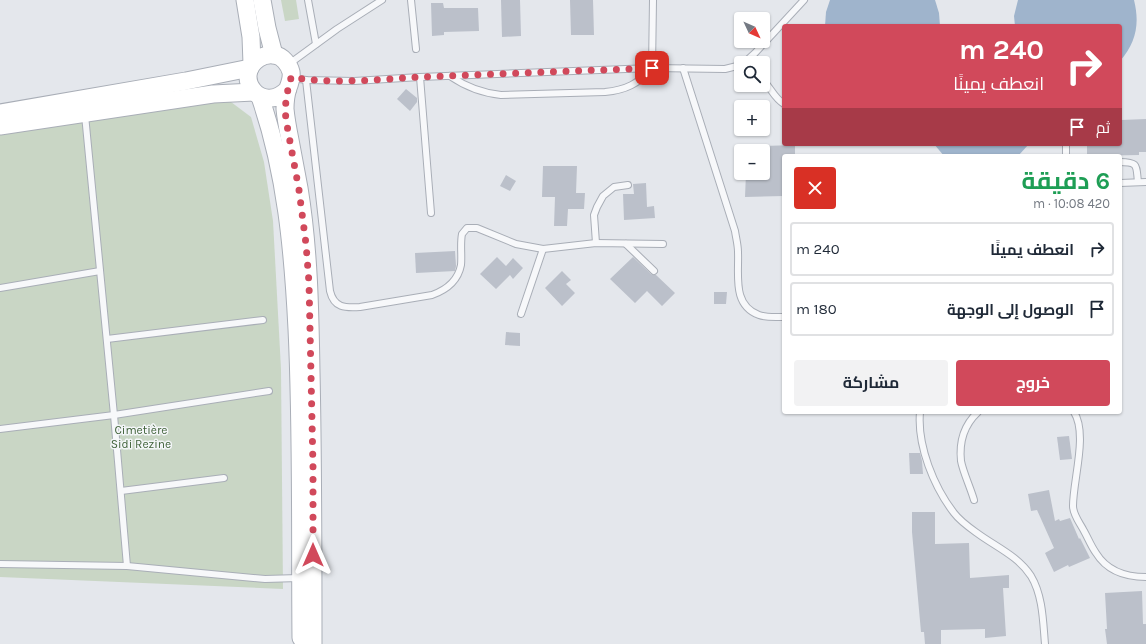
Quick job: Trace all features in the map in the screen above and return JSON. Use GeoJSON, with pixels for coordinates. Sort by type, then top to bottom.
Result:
{"type":"FeatureCollection","features":[{"type":"Feature","properties":{"kind":"main road"},"geometry":{"type":"LineString","coordinates":[[245,0],[250,29],[251,66],[248,74],[250,87],[257,94],[266,98],[278,97],[293,78]]}},
{"type":"Feature","properties":{"kind":"main road"},"geometry":{"type":"LineString","coordinates":[[262,0],[274,55]]}},
{"type":"Feature","properties":{"kind":"main road"},"geometry":{"type":"LineString","coordinates":[[0,113],[186,81],[251,66],[262,57],[274,55],[284,60],[293,78],[285,108],[299,190],[309,283],[313,467],[313,644]]}},
{"type":"Feature","properties":{"kind":"main road"},"geometry":{"type":"LineString","coordinates":[[0,126],[213,94],[257,94]]}},
{"type":"Feature","properties":{"kind":"main road"},"geometry":{"type":"LineString","coordinates":[[257,94],[274,144],[284,194],[294,276],[300,381],[301,644]]}},
{"type":"Feature","properties":{"kind":"lane"},"geometry":{"type":"LineString","coordinates":[[308,0],[316,44]]}},
{"type":"Feature","properties":{"kind":"lane"},"geometry":{"type":"LineString","coordinates":[[382,0],[316,44],[293,78],[330,291],[331,296],[338,305],[349,308],[360,307],[440,292],[454,281],[458,273],[461,265],[462,234],[467,228],[477,228],[516,244],[543,249],[596,243],[663,244]]}},
{"type":"Feature","properties":{"kind":"lane"},"geometry":{"type":"LineString","coordinates":[[411,0],[416,49]]}},
{"type":"Feature","properties":{"kind":"lane"},"geometry":{"type":"LineString","coordinates":[[450,76],[469,87],[490,94],[501,95],[605,92],[626,88],[636,83],[652,68],[653,0]]}},
{"type":"Feature","properties":{"kind":"lane"},"geometry":{"type":"LineString","coordinates":[[752,56],[804,0]]}},
{"type":"Feature","properties":{"kind":"lane"},"geometry":{"type":"LineString","coordinates":[[293,78],[354,81],[652,68],[725,69],[734,67]]}},
{"type":"Feature","properties":{"kind":"lane"},"geometry":{"type":"LineString","coordinates":[[683,68],[735,231],[738,252],[739,292],[746,306],[752,311],[759,315],[782,317]]}},
{"type":"Feature","properties":{"kind":"lane"},"geometry":{"type":"LineString","coordinates":[[420,77],[431,213]]}},
{"type":"Feature","properties":{"kind":"lane"},"geometry":{"type":"LineString","coordinates":[[770,89],[775,97],[782,102]]}},
{"type":"Feature","properties":{"kind":"lane"},"geometry":{"type":"LineString","coordinates":[[85,113],[127,566]]}},
{"type":"Feature","properties":{"kind":"lane"},"geometry":{"type":"LineString","coordinates":[[1122,162],[1128,162],[1136,166],[1138,182]]}},
{"type":"Feature","properties":{"kind":"lane"},"geometry":{"type":"LineString","coordinates":[[1122,183],[1146,182]]}},
{"type":"Feature","properties":{"kind":"lane"},"geometry":{"type":"LineString","coordinates":[[596,243],[594,215],[603,196],[614,188],[628,185]]}},
{"type":"Feature","properties":{"kind":"lane"},"geometry":{"type":"LineString","coordinates":[[626,244],[654,271]]}},
{"type":"Feature","properties":{"kind":"lane"},"geometry":{"type":"LineString","coordinates":[[521,314],[543,249]]}},
{"type":"Feature","properties":{"kind":"lane"},"geometry":{"type":"LineString","coordinates":[[0,288],[100,271]]}},
{"type":"Feature","properties":{"kind":"lane"},"geometry":{"type":"LineString","coordinates":[[107,338],[263,320]]}},
{"type":"Feature","properties":{"kind":"lane"},"geometry":{"type":"LineString","coordinates":[[0,429],[114,415],[269,391]]}},
{"type":"Feature","properties":{"kind":"lane"},"geometry":{"type":"LineString","coordinates":[[920,414],[920,434],[927,462],[938,488],[955,515],[977,533],[1019,562],[1032,577],[1039,595],[1045,644]]}},
{"type":"Feature","properties":{"kind":"lane"},"geometry":{"type":"LineString","coordinates":[[974,500],[961,462],[961,447],[963,433],[976,414]]}},
{"type":"Feature","properties":{"kind":"lane"},"geometry":{"type":"LineString","coordinates":[[1076,414],[1080,427],[1073,508],[1077,519],[1096,553],[1103,562],[1121,574],[1146,577]]}},
{"type":"Feature","properties":{"kind":"lane"},"geometry":{"type":"LineString","coordinates":[[121,491],[224,478]]}},
{"type":"Feature","properties":{"kind":"lane"},"geometry":{"type":"LineString","coordinates":[[0,564],[127,566],[265,579],[301,578]]}},
{"type":"Feature","properties":{"kind":"green space"},"geometry":{"type":"Polygon","coordinates":[[[281,0],[296,0],[299,19],[285,21],[281,0]]]}},
{"type":"Feature","properties":{"kind":"green space","name":"Cimetière Sidi Rezine"},"geometry":{"type":"Polygon","coordinates":[[[227,99],[251,117],[264,162],[273,221],[281,369],[283,589],[0,577],[0,133],[227,99]]]}},
{"type":"Feature","properties":{"kind":"water"},"geometry":{"type":"Polygon","coordinates":[[[830,0],[935,0],[939,13],[940,24],[825,24],[826,12],[830,0]]]}},
{"type":"Feature","properties":{"kind":"water"},"geometry":{"type":"Polygon","coordinates":[[[1018,0],[1134,0],[1137,17],[1133,40],[1122,58],[1122,24],[1015,24],[1014,16],[1018,0]]]}},
{"type":"Feature","properties":{"kind":"water"},"geometry":{"type":"Polygon","coordinates":[[[936,146],[1027,146],[1020,154],[942,154],[936,146]]]}},
{"type":"Feature","properties":{"kind":"building"},"geometry":{"type":"Polygon","coordinates":[[[501,0],[520,0],[521,36],[502,37],[501,0]]]}},
{"type":"Feature","properties":{"kind":"building"},"geometry":{"type":"Polygon","coordinates":[[[570,0],[593,0],[594,35],[571,35],[570,0]]]}},
{"type":"Feature","properties":{"kind":"building"},"geometry":{"type":"Polygon","coordinates":[[[431,3],[443,3],[444,8],[478,8],[479,31],[444,32],[444,35],[432,36],[431,3]]]}},
{"type":"Feature","properties":{"kind":"building"},"geometry":{"type":"Polygon","coordinates":[[[406,89],[417,98],[417,102],[410,111],[397,99],[406,89]]]}},
{"type":"Feature","properties":{"kind":"building"},"geometry":{"type":"Polygon","coordinates":[[[1146,119],[1146,152],[1139,152],[1139,155],[1087,154],[1087,146],[1122,146],[1122,120],[1146,119]]]}},
{"type":"Feature","properties":{"kind":"building"},"geometry":{"type":"Polygon","coordinates":[[[770,146],[795,146],[795,154],[782,154],[782,196],[745,197],[746,180],[770,180],[770,146]]]}},
{"type":"Feature","properties":{"kind":"building"},"geometry":{"type":"Polygon","coordinates":[[[543,166],[577,166],[576,193],[585,193],[584,209],[568,209],[567,226],[554,226],[555,197],[542,197],[543,166]]]}},
{"type":"Feature","properties":{"kind":"building"},"geometry":{"type":"Polygon","coordinates":[[[506,175],[516,181],[510,191],[500,186],[506,175]]]}},
{"type":"Feature","properties":{"kind":"building"},"geometry":{"type":"Polygon","coordinates":[[[646,183],[647,207],[654,206],[655,218],[624,220],[623,194],[634,194],[633,184],[646,183]]]}},
{"type":"Feature","properties":{"kind":"building"},"geometry":{"type":"Polygon","coordinates":[[[455,251],[455,271],[416,273],[415,253],[455,251]]]}},
{"type":"Feature","properties":{"kind":"building"},"geometry":{"type":"Polygon","coordinates":[[[497,257],[506,266],[513,258],[523,268],[513,279],[510,275],[496,289],[480,274],[497,257]]]}},
{"type":"Feature","properties":{"kind":"building"},"geometry":{"type":"Polygon","coordinates":[[[633,257],[651,274],[656,275],[675,293],[662,306],[647,291],[635,303],[610,279],[633,257]]]}},
{"type":"Feature","properties":{"kind":"building"},"geometry":{"type":"Polygon","coordinates":[[[562,271],[571,280],[566,284],[575,293],[562,306],[545,288],[562,271]]]}},
{"type":"Feature","properties":{"kind":"building"},"geometry":{"type":"Polygon","coordinates":[[[714,292],[727,292],[726,304],[714,304],[714,292]]]}},
{"type":"Feature","properties":{"kind":"building"},"geometry":{"type":"Polygon","coordinates":[[[506,332],[520,333],[520,346],[505,345],[506,332]]]}},
{"type":"Feature","properties":{"kind":"building"},"geometry":{"type":"Polygon","coordinates":[[[1069,436],[1072,459],[1060,460],[1057,437],[1069,436]]]}},
{"type":"Feature","properties":{"kind":"building"},"geometry":{"type":"Polygon","coordinates":[[[909,453],[920,453],[923,474],[910,474],[909,453]]]}},
{"type":"Feature","properties":{"kind":"building"},"geometry":{"type":"Polygon","coordinates":[[[1049,490],[1055,521],[1070,518],[1079,539],[1080,538],[1090,558],[1069,567],[1068,565],[1054,572],[1045,553],[1054,548],[1037,510],[1031,511],[1028,494],[1049,490]]]}},
{"type":"Feature","properties":{"kind":"building"},"geometry":{"type":"Polygon","coordinates":[[[912,512],[935,512],[935,544],[969,543],[970,578],[1009,575],[1009,588],[1003,588],[1006,636],[985,638],[985,629],[941,630],[941,644],[925,644],[924,632],[921,632],[912,532],[912,512]]]}},
{"type":"Feature","properties":{"kind":"building"},"geometry":{"type":"Polygon","coordinates":[[[1142,591],[1143,624],[1146,624],[1146,644],[1107,644],[1105,629],[1107,629],[1105,593],[1142,591]]]}},
{"type":"Feature","properties":{"kind":"route"},"geometry":{"type":"LineString","coordinates":[[313,555],[313,467],[309,283],[299,190],[286,120],[285,108],[291,77],[306,80],[354,81],[652,68]]}}]}
